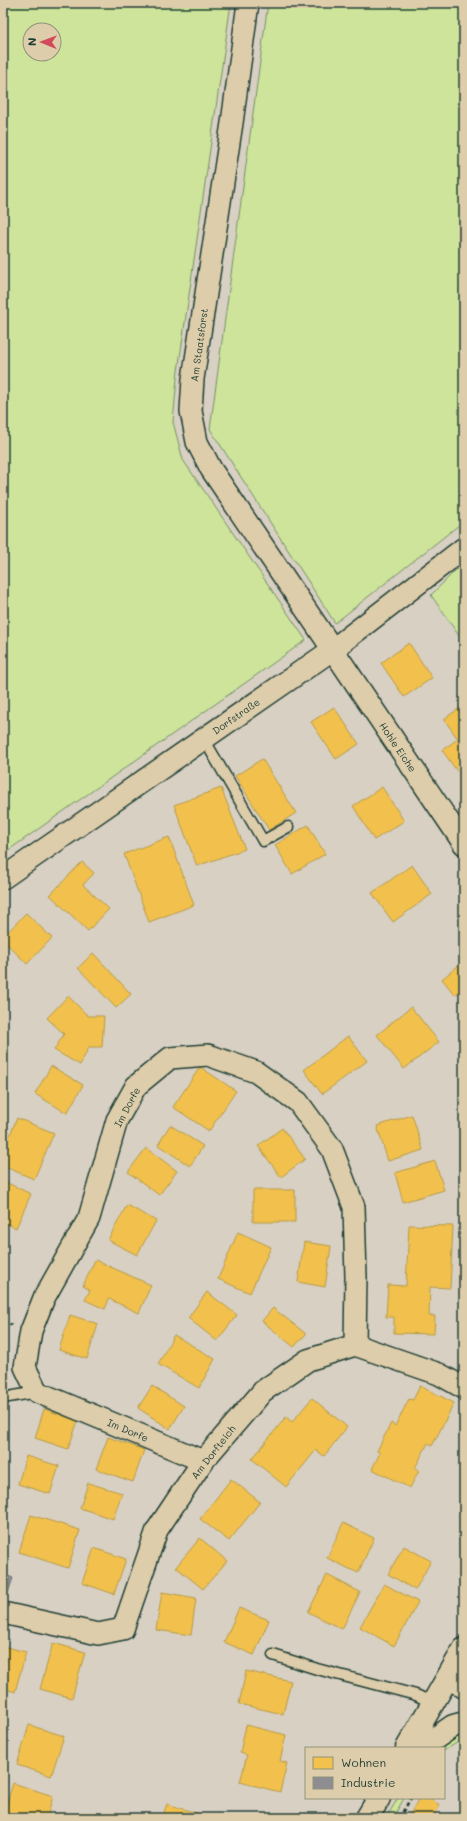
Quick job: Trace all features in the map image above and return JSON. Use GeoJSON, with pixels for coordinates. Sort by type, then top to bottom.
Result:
{"type":"FeatureCollection","features":[{"type":"Feature","properties":{"kind":"main road"},"geometry":{"type":"LineString","coordinates":[[408,1747],[433,1703],[456,1682],[464,1650]]}},
{"type":"Feature","properties":{"kind":"main road"},"geometry":{"type":"LineString","coordinates":[[422,1747],[453,1726],[464,1723]]}},
{"type":"Feature","properties":{"kind":"main road"},"geometry":{"type":"LineString","coordinates":[[367,1818],[378,1799]]}},
{"type":"Feature","properties":{"kind":"street","name":"Am Staatsforst"},"geometry":{"type":"LineString","coordinates":[[248,3],[232,123],[193,379],[192,411],[197,442],[211,469],[332,650]]}},
{"type":"Feature","properties":{"kind":"street","name":"Dorfstraße"},"geometry":{"type":"LineString","coordinates":[[3,878],[332,650],[464,548]]}},
{"type":"Feature","properties":{"kind":"street","name":"Hohle Eiche"},"geometry":{"type":"LineString","coordinates":[[332,650],[464,844]]}},
{"type":"Feature","properties":{"kind":"street","name":"Im Dorfe"},"geometry":{"type":"LineString","coordinates":[[203,1461],[37,1392],[25,1367],[31,1331],[44,1298],[89,1218],[117,1120],[136,1086],[170,1058],[208,1055],[256,1072],[298,1102],[332,1149],[354,1208],[356,1277],[355,1345]]}},
{"type":"Feature","properties":{"kind":"street"},"geometry":{"type":"LineString","coordinates":[[355,1345],[439,1374],[464,1388]]}},
{"type":"Feature","properties":{"kind":"street","name":"Am Dorfteich"},"geometry":{"type":"LineString","coordinates":[[3,1613],[98,1634],[122,1630],[157,1530],[203,1461],[263,1391],[308,1360],[355,1345]]}},
{"type":"Feature","properties":{"kind":"lane"},"geometry":{"type":"LineString","coordinates":[[204,739],[263,841],[288,827]]}},
{"type":"Feature","properties":{"kind":"lane"},"geometry":{"type":"LineString","coordinates":[[3,1398],[37,1392]]}},
{"type":"Feature","properties":{"kind":"lane"},"geometry":{"type":"LineString","coordinates":[[273,1655],[317,1669],[416,1695],[433,1703]]}},
{"type":"Feature","properties":{"kind":"path"},"geometry":{"type":"LineString","coordinates":[[399,1818],[410,1799]]}},
{"type":"Feature","properties":{"kind":"green space"},"geometry":{"type":"Polygon","coordinates":[[[3,3],[231,3],[177,378],[173,422],[183,460],[306,640],[3,854],[3,3]]]}},
{"type":"Feature","properties":{"kind":"green space"},"geometry":{"type":"Polygon","coordinates":[[[268,3],[464,3],[464,521],[335,623],[210,429],[268,3]]]}},
{"type":"Feature","properties":{"kind":"green space"},"geometry":{"type":"Polygon","coordinates":[[[457,569],[464,575],[464,643],[431,595],[457,569]]]}},
{"type":"Feature","properties":{"kind":"green space"},"geometry":{"type":"Polygon","coordinates":[[[464,1731],[464,1738],[445,1750],[445,1747],[443,1747],[464,1731]]]}},
{"type":"Feature","properties":{"kind":"green space"},"geometry":{"type":"Polygon","coordinates":[[[397,1799],[403,1799],[393,1818],[386,1818],[397,1799]]]}},
{"type":"Feature","properties":{"kind":"building: Wohnen"},"geometry":{"type":"Polygon","coordinates":[[[409,643],[432,678],[404,697],[381,663],[409,643]]]}},
{"type":"Feature","properties":{"kind":"building: Wohnen"},"geometry":{"type":"Polygon","coordinates":[[[464,705],[464,777],[462,778],[442,750],[458,739],[444,719],[464,705]]]}},
{"type":"Feature","properties":{"kind":"building: Wohnen"},"geometry":{"type":"Polygon","coordinates":[[[334,707],[359,744],[336,759],[311,722],[334,707]]]}},
{"type":"Feature","properties":{"kind":"building: Wohnen"},"geometry":{"type":"Polygon","coordinates":[[[262,759],[296,813],[269,830],[235,776],[262,759]]]}},
{"type":"Feature","properties":{"kind":"building: Wohnen"},"geometry":{"type":"Polygon","coordinates":[[[382,787],[404,821],[374,840],[353,806],[382,787]]]}},
{"type":"Feature","properties":{"kind":"building: Wohnen"},"geometry":{"type":"Polygon","coordinates":[[[221,788],[245,849],[197,866],[174,805],[221,788]]]}},
{"type":"Feature","properties":{"kind":"building: Wohnen"},"geometry":{"type":"Polygon","coordinates":[[[308,825],[325,854],[292,874],[275,845],[308,825]]]}},
{"type":"Feature","properties":{"kind":"building: Wohnen"},"geometry":{"type":"Polygon","coordinates":[[[169,837],[194,905],[149,922],[124,854],[169,837]]]}},
{"type":"Feature","properties":{"kind":"building: Wohnen"},"geometry":{"type":"Polygon","coordinates":[[[82,862],[94,873],[83,885],[109,909],[88,931],[50,895],[82,862]]]}},
{"type":"Feature","properties":{"kind":"building: Wohnen"},"geometry":{"type":"Polygon","coordinates":[[[412,865],[432,894],[393,922],[372,893],[412,865]]]}},
{"type":"Feature","properties":{"kind":"building: Wohnen"},"geometry":{"type":"Polygon","coordinates":[[[26,913],[52,938],[27,964],[3,940],[3,937],[26,913]]]}},
{"type":"Feature","properties":{"kind":"building: Wohnen"},"geometry":{"type":"Polygon","coordinates":[[[93,953],[131,994],[116,1008],[78,968],[93,953]]]}},
{"type":"Feature","properties":{"kind":"building: Wohnen"},"geometry":{"type":"Polygon","coordinates":[[[464,961],[464,988],[455,995],[442,979],[464,961]]]}},
{"type":"Feature","properties":{"kind":"building: Wohnen"},"geometry":{"type":"Polygon","coordinates":[[[68,996],[88,1016],[104,1016],[102,1047],[89,1047],[80,1065],[54,1050],[64,1034],[47,1018],[68,996]]]}},
{"type":"Feature","properties":{"kind":"building: Wohnen"},"geometry":{"type":"Polygon","coordinates":[[[411,1007],[439,1042],[404,1069],[377,1035],[411,1007]]]}},
{"type":"Feature","properties":{"kind":"building: Wohnen"},"geometry":{"type":"Polygon","coordinates":[[[348,1036],[367,1061],[322,1094],[304,1070],[348,1036]]]}},
{"type":"Feature","properties":{"kind":"building: Wohnen"},"geometry":{"type":"Polygon","coordinates":[[[51,1066],[83,1085],[67,1113],[35,1094],[51,1066]]]}},
{"type":"Feature","properties":{"kind":"building: Wohnen"},"geometry":{"type":"Polygon","coordinates":[[[200,1067],[236,1091],[209,1131],[173,1107],[200,1067]]]}},
{"type":"Feature","properties":{"kind":"building: Wohnen"},"geometry":{"type":"Polygon","coordinates":[[[412,1115],[423,1150],[388,1161],[377,1126],[412,1115]]]}},
{"type":"Feature","properties":{"kind":"building: Wohnen"},"geometry":{"type":"Polygon","coordinates":[[[17,1118],[54,1133],[34,1179],[3,1166],[3,1152],[17,1118]]]}},
{"type":"Feature","properties":{"kind":"building: Wohnen"},"geometry":{"type":"Polygon","coordinates":[[[170,1125],[203,1146],[190,1166],[158,1145],[170,1125]]]}},
{"type":"Feature","properties":{"kind":"building: Wohnen"},"geometry":{"type":"Polygon","coordinates":[[[282,1128],[305,1159],[281,1177],[258,1146],[282,1128]]]}},
{"type":"Feature","properties":{"kind":"building: Wohnen"},"geometry":{"type":"Polygon","coordinates":[[[146,1148],[177,1171],[159,1195],[128,1172],[146,1148]]]}},
{"type":"Feature","properties":{"kind":"building: Wohnen"},"geometry":{"type":"Polygon","coordinates":[[[435,1161],[444,1190],[403,1202],[395,1173],[435,1161]]]}},
{"type":"Feature","properties":{"kind":"building: Wohnen"},"geometry":{"type":"Polygon","coordinates":[[[3,1181],[31,1194],[16,1228],[3,1222],[3,1181]]]}},
{"type":"Feature","properties":{"kind":"building: Wohnen"},"geometry":{"type":"Polygon","coordinates":[[[253,1190],[295,1190],[295,1222],[253,1222],[253,1190]]]}},
{"type":"Feature","properties":{"kind":"building: Wohnen"},"geometry":{"type":"Polygon","coordinates":[[[127,1205],[156,1221],[137,1255],[108,1240],[127,1205]]]}},
{"type":"Feature","properties":{"kind":"building: Wohnen"},"geometry":{"type":"Polygon","coordinates":[[[409,1225],[453,1226],[450,1288],[430,1287],[429,1316],[435,1316],[434,1334],[394,1333],[394,1317],[386,1317],[388,1285],[406,1286],[409,1225]]]}},
{"type":"Feature","properties":{"kind":"building: Wohnen"},"geometry":{"type":"Polygon","coordinates":[[[238,1232],[271,1247],[250,1293],[218,1279],[238,1232]]]}},
{"type":"Feature","properties":{"kind":"building: Wohnen"},"geometry":{"type":"Polygon","coordinates":[[[304,1242],[331,1246],[325,1287],[298,1282],[304,1242]]]}},
{"type":"Feature","properties":{"kind":"building: Wohnen"},"geometry":{"type":"Polygon","coordinates":[[[95,1260],[151,1285],[139,1313],[109,1299],[105,1309],[85,1300],[90,1290],[83,1286],[95,1260]]]}},
{"type":"Feature","properties":{"kind":"building: Wohnen"},"geometry":{"type":"Polygon","coordinates":[[[207,1292],[237,1315],[217,1341],[188,1318],[207,1292]]]}},
{"type":"Feature","properties":{"kind":"building: Wohnen"},"geometry":{"type":"Polygon","coordinates":[[[273,1308],[306,1334],[294,1347],[262,1321],[273,1308]]]}},
{"type":"Feature","properties":{"kind":"building: Wohnen"},"geometry":{"type":"Polygon","coordinates":[[[70,1315],[98,1324],[87,1359],[59,1350],[70,1315]]]}},
{"type":"Feature","properties":{"kind":"building: Wohnen"},"geometry":{"type":"Polygon","coordinates":[[[174,1335],[215,1359],[199,1388],[158,1364],[174,1335]]]}},
{"type":"Feature","properties":{"kind":"building: Wohnen"},"geometry":{"type":"Polygon","coordinates":[[[152,1386],[184,1406],[170,1429],[138,1408],[152,1386]]]}},
{"type":"Feature","properties":{"kind":"building: Wohnen"},"geometry":{"type":"Polygon","coordinates":[[[420,1386],[454,1403],[432,1446],[428,1443],[415,1468],[419,1470],[410,1488],[372,1469],[380,1453],[377,1451],[391,1423],[395,1426],[409,1399],[413,1400],[420,1386]]]}},
{"type":"Feature","properties":{"kind":"building: Wohnen"},"geometry":{"type":"Polygon","coordinates":[[[312,1398],[347,1427],[324,1456],[316,1450],[286,1487],[252,1459],[286,1417],[292,1422],[312,1398]]]}},
{"type":"Feature","properties":{"kind":"building: Wohnen"},"geometry":{"type":"Polygon","coordinates":[[[44,1409],[78,1421],[68,1449],[35,1438],[44,1409]]]}},
{"type":"Feature","properties":{"kind":"building: Wohnen"},"geometry":{"type":"Polygon","coordinates":[[[108,1437],[144,1450],[133,1482],[96,1469],[108,1437]]]}},
{"type":"Feature","properties":{"kind":"building: Wohnen"},"geometry":{"type":"Polygon","coordinates":[[[26,1456],[59,1466],[50,1494],[18,1484],[26,1456]]]}},
{"type":"Feature","properties":{"kind":"building: Wohnen"},"geometry":{"type":"Polygon","coordinates":[[[231,1479],[260,1502],[229,1541],[200,1519],[231,1479]]]}},
{"type":"Feature","properties":{"kind":"building: Wohnen"},"geometry":{"type":"Polygon","coordinates":[[[88,1483],[122,1493],[113,1519],[80,1508],[88,1483]]]}},
{"type":"Feature","properties":{"kind":"building: Wohnen"},"geometry":{"type":"Polygon","coordinates":[[[31,1515],[80,1530],[68,1568],[19,1552],[31,1515]]]}},
{"type":"Feature","properties":{"kind":"building: Wohnen"},"geometry":{"type":"Polygon","coordinates":[[[343,1523],[374,1538],[358,1573],[327,1558],[343,1523]]]}},
{"type":"Feature","properties":{"kind":"building: Wohnen"},"geometry":{"type":"Polygon","coordinates":[[[200,1538],[227,1561],[203,1589],[176,1567],[200,1538]]]}},
{"type":"Feature","properties":{"kind":"building: Wohnen"},"geometry":{"type":"Polygon","coordinates":[[[404,1546],[431,1561],[415,1590],[388,1574],[404,1546]]]}},
{"type":"Feature","properties":{"kind":"building: Wohnen"},"geometry":{"type":"Polygon","coordinates":[[[94,1548],[126,1559],[114,1594],[82,1583],[94,1548]]]}},
{"type":"Feature","properties":{"kind":"building: Wohnen"},"geometry":{"type":"Polygon","coordinates":[[[327,1575],[360,1592],[342,1629],[308,1612],[327,1575]]]}},
{"type":"Feature","properties":{"kind":"building: Wohnen"},"geometry":{"type":"Polygon","coordinates":[[[384,1584],[418,1602],[394,1646],[360,1627],[384,1584]]]}},
{"type":"Feature","properties":{"kind":"building: Wohnen"},"geometry":{"type":"Polygon","coordinates":[[[162,1592],[196,1598],[191,1635],[156,1630],[162,1592]]]}},
{"type":"Feature","properties":{"kind":"building: Wohnen"},"geometry":{"type":"Polygon","coordinates":[[[239,1608],[269,1620],[254,1655],[224,1642],[239,1608]]]}},
{"type":"Feature","properties":{"kind":"building: Wohnen"},"geometry":{"type":"Polygon","coordinates":[[[53,1643],[85,1652],[72,1698],[40,1689],[53,1643]]]}},
{"type":"Feature","properties":{"kind":"building: Wohnen"},"geometry":{"type":"Polygon","coordinates":[[[3,1646],[26,1652],[15,1692],[3,1688],[3,1646]]]}},
{"type":"Feature","properties":{"kind":"building: Wohnen"},"geometry":{"type":"Polygon","coordinates":[[[246,1671],[291,1681],[283,1714],[239,1704],[246,1671]]]}},
{"type":"Feature","properties":{"kind":"building: Wohnen"},"geometry":{"type":"Polygon","coordinates":[[[29,1725],[64,1736],[51,1776],[17,1765],[29,1725]]]}},
{"type":"Feature","properties":{"kind":"building: Wohnen"},"geometry":{"type":"Polygon","coordinates":[[[246,1725],[286,1735],[280,1761],[287,1763],[280,1792],[240,1782],[247,1755],[240,1753],[246,1725]]]}},
{"type":"Feature","properties":{"kind":"building: Wohnen"},"geometry":{"type":"Polygon","coordinates":[[[13,1783],[53,1796],[47,1818],[3,1817],[13,1783]]]}},
{"type":"Feature","properties":{"kind":"building: Wohnen"},"geometry":{"type":"Polygon","coordinates":[[[418,1799],[430,1799],[440,1805],[433,1818],[408,1818],[418,1799]]]}},
{"type":"Feature","properties":{"kind":"building: Wohnen"},"geometry":{"type":"Polygon","coordinates":[[[167,1804],[212,1818],[162,1818],[167,1804]]]}},
{"type":"Feature","properties":{"kind":"building: Industrie"},"geometry":{"type":"Polygon","coordinates":[[[3,1574],[13,1578],[4,1605],[3,1604],[3,1574]]]}}]}
